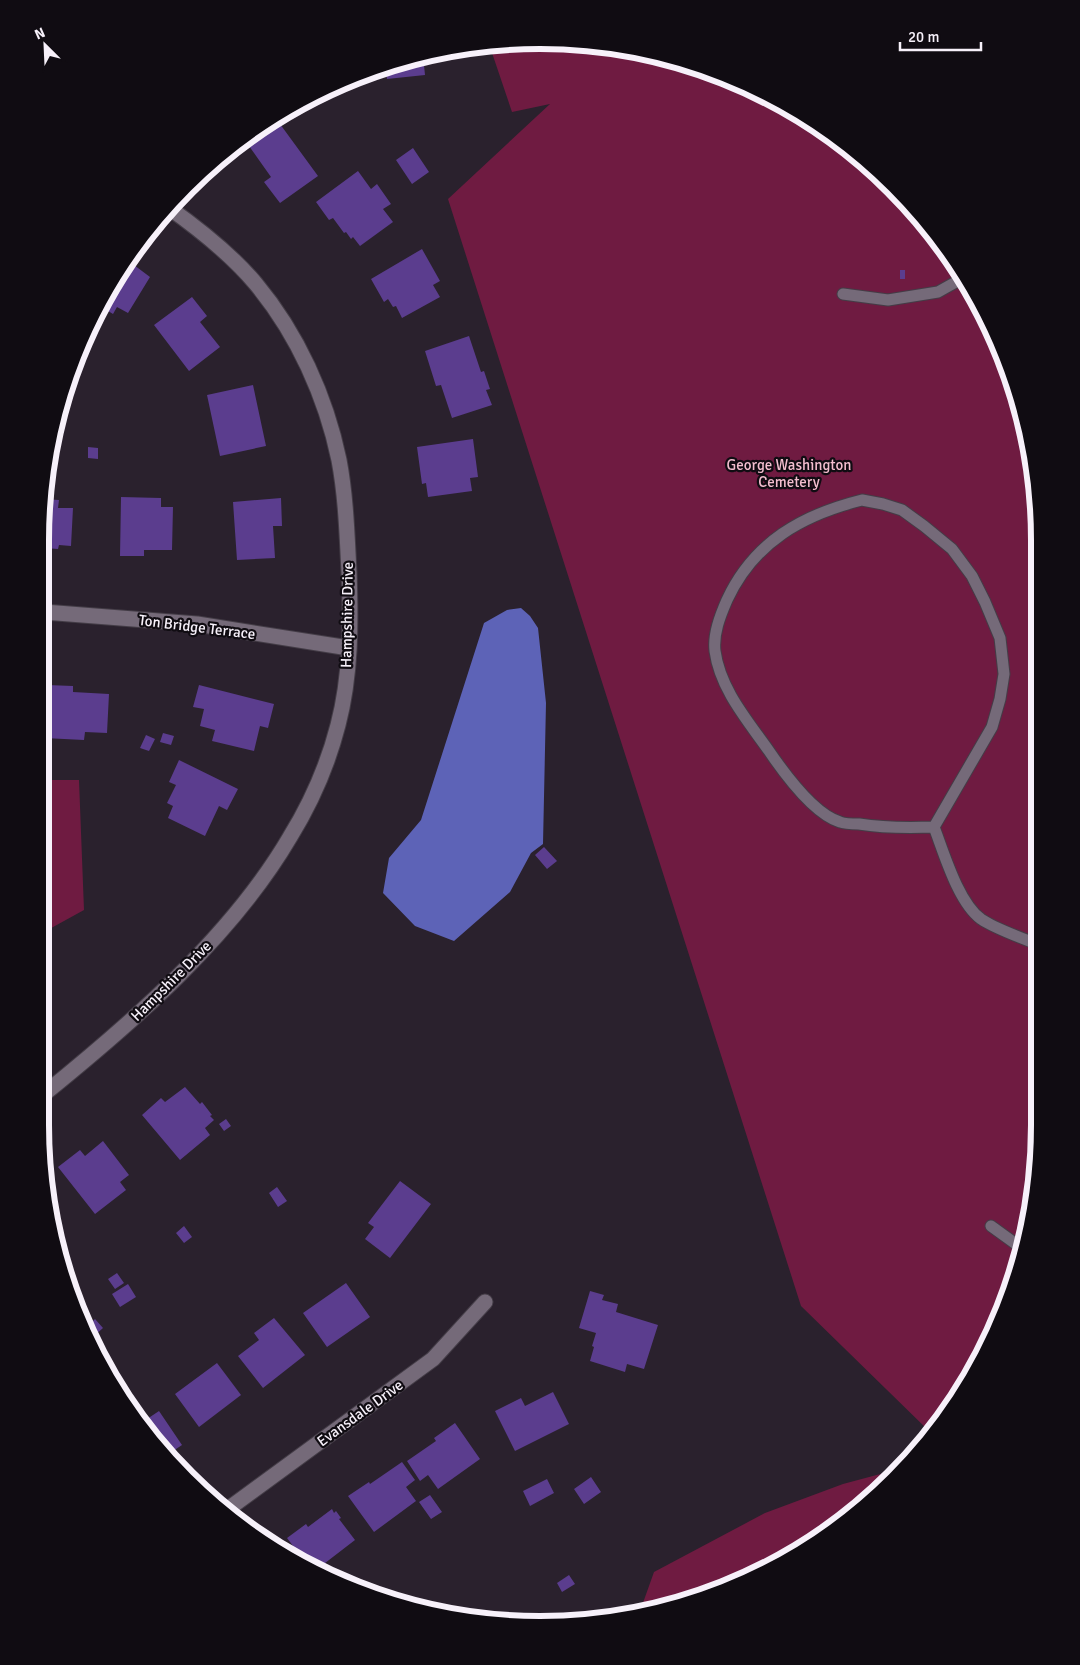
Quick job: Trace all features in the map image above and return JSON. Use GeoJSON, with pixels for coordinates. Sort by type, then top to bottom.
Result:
{"type":"FeatureCollection","features":[{"type":"Feature","properties":{"kind":"street","name":"Hampshire Drive"},"geometry":{"type":"LineString","coordinates":[[49,1090],[113,1038],[225,927],[256,888],[290,838],[319,781],[338,725],[349,648],[348,546],[343,484],[330,423],[308,367],[280,316],[255,283],[232,259],[191,223],[175,212]]}},
{"type":"Feature","properties":{"kind":"street","name":"Ton Bridge Terrace"},"geometry":{"type":"LineString","coordinates":[[49,612],[197,624],[349,648]]}},
{"type":"Feature","properties":{"kind":"street","name":"Evansdale Drive"},"geometry":{"type":"LineString","coordinates":[[231,1507],[433,1359],[485,1302]]}},
{"type":"Feature","properties":{"kind":"lane"},"geometry":{"type":"LineString","coordinates":[[844,294],[888,300],[938,292],[957,281]]}},
{"type":"Feature","properties":{"kind":"lane"},"geometry":{"type":"LineString","coordinates":[[862,500],[883,504],[902,510],[924,526],[952,550],[972,576],[1000,638],[1004,674],[992,727],[934,827],[880,827],[840,822],[819,811],[781,769],[730,694],[721,672],[715,650],[718,619],[745,570],[760,551],[777,537],[815,514],[838,506],[862,500]]}},
{"type":"Feature","properties":{"kind":"lane"},"geometry":{"type":"LineString","coordinates":[[934,827],[944,854],[970,909],[982,920],[1031,941]]}},
{"type":"Feature","properties":{"kind":"lane"},"geometry":{"type":"LineString","coordinates":[[991,1226],[1017,1245]]}},
{"type":"Feature","properties":{"kind":"green space","name":"George Washington Cemetery"},"geometry":{"type":"Polygon","coordinates":[[[540,49],[572,50],[636,58],[667,65],[728,86],[786,115],[839,150],[864,171],[909,216],[930,241],[965,294],[981,323],[994,352],[1015,413],[1027,476],[1031,540],[1030,1157],[1022,1221],[1015,1252],[994,1313],[965,1371],[926,1428],[801,1306],[448,199],[550,104],[512,112],[492,52],[540,49]]]}},
{"type":"Feature","properties":{"kind":"green space"},"geometry":{"type":"Polygon","coordinates":[[[49,780],[79,780],[84,910],[49,929],[49,780]]]}},
{"type":"Feature","properties":{"kind":"green space"},"geometry":{"type":"Polygon","coordinates":[[[887,1472],[839,1515],[786,1550],[757,1566],[698,1590],[642,1606],[654,1572],[765,1513],[843,1484],[887,1472]]]}},
{"type":"Feature","properties":{"kind":"water"},"geometry":{"type":"Polygon","coordinates":[[[521,608],[530,616],[538,628],[546,703],[543,844],[531,853],[510,892],[454,941],[415,926],[383,893],[389,858],[421,820],[484,623],[507,610],[521,608]]]}},
{"type":"Feature","properties":{"kind":"building"},"geometry":{"type":"Polygon","coordinates":[[[424,63],[425,75],[387,79],[386,74],[424,63]]]}},
{"type":"Feature","properties":{"kind":"building"},"geometry":{"type":"Polygon","coordinates":[[[280,124],[318,176],[280,203],[264,182],[271,177],[249,146],[280,124]]]}},
{"type":"Feature","properties":{"kind":"building"},"geometry":{"type":"Polygon","coordinates":[[[413,148],[429,172],[412,184],[396,160],[413,148]]]}},
{"type":"Feature","properties":{"kind":"building"},"geometry":{"type":"Polygon","coordinates":[[[358,171],[371,189],[377,184],[391,204],[383,209],[393,222],[360,246],[353,237],[351,239],[346,232],[344,233],[333,218],[329,220],[316,202],[358,171]]]}},
{"type":"Feature","properties":{"kind":"building"},"geometry":{"type":"Polygon","coordinates":[[[422,249],[440,281],[433,285],[440,297],[402,318],[396,306],[393,307],[388,299],[384,302],[371,279],[422,249]]]}},
{"type":"Feature","properties":{"kind":"building"},"geometry":{"type":"Polygon","coordinates":[[[134,265],[150,277],[128,313],[117,307],[113,314],[106,310],[134,265]]]}},
{"type":"Feature","properties":{"kind":"building"},"geometry":{"type":"Polygon","coordinates":[[[900,270],[905,270],[905,279],[900,279],[900,270]]]}},
{"type":"Feature","properties":{"kind":"building"},"geometry":{"type":"Polygon","coordinates":[[[192,297],[207,316],[200,322],[220,347],[189,371],[154,325],[192,297]]]}},
{"type":"Feature","properties":{"kind":"building"},"geometry":{"type":"Polygon","coordinates":[[[469,336],[481,372],[484,371],[490,389],[486,390],[492,405],[452,418],[441,385],[436,386],[425,351],[469,336]]]}},
{"type":"Feature","properties":{"kind":"building"},"geometry":{"type":"Polygon","coordinates":[[[253,385],[266,446],[220,456],[207,395],[253,385]]]}},
{"type":"Feature","properties":{"kind":"building"},"geometry":{"type":"Polygon","coordinates":[[[473,439],[478,477],[470,478],[472,491],[428,497],[426,483],[422,484],[417,447],[473,439]]]}},
{"type":"Feature","properties":{"kind":"building"},"geometry":{"type":"Polygon","coordinates":[[[88,447],[98,448],[98,459],[88,458],[88,447]]]}},
{"type":"Feature","properties":{"kind":"building"},"geometry":{"type":"Polygon","coordinates":[[[121,497],[161,498],[161,507],[173,507],[172,550],[144,550],[144,556],[120,556],[121,497]]]}},
{"type":"Feature","properties":{"kind":"building"},"geometry":{"type":"Polygon","coordinates":[[[281,498],[282,526],[273,526],[275,558],[237,560],[233,502],[281,498]]]}},
{"type":"Feature","properties":{"kind":"building"},"geometry":{"type":"Polygon","coordinates":[[[51,499],[59,500],[58,508],[73,508],[71,546],[59,545],[58,549],[49,548],[51,499]]]}},
{"type":"Feature","properties":{"kind":"building"},"geometry":{"type":"Polygon","coordinates":[[[49,685],[73,686],[73,692],[109,694],[107,733],[85,732],[84,740],[49,738],[49,685]]]}},
{"type":"Feature","properties":{"kind":"building"},"geometry":{"type":"Polygon","coordinates":[[[199,685],[274,704],[268,728],[260,726],[254,751],[212,741],[215,730],[200,726],[204,709],[193,707],[199,685]]]}},
{"type":"Feature","properties":{"kind":"building"},"geometry":{"type":"Polygon","coordinates":[[[163,733],[174,736],[171,745],[160,742],[163,733]]]}},
{"type":"Feature","properties":{"kind":"building"},"geometry":{"type":"Polygon","coordinates":[[[146,735],[155,739],[149,751],[140,748],[146,735]]]}},
{"type":"Feature","properties":{"kind":"building"},"geometry":{"type":"Polygon","coordinates":[[[179,760],[238,789],[227,810],[219,806],[205,836],[168,818],[173,806],[167,803],[176,785],[169,782],[179,760]]]}},
{"type":"Feature","properties":{"kind":"building"},"geometry":{"type":"Polygon","coordinates":[[[544,847],[557,861],[547,869],[535,855],[544,847]]]}},
{"type":"Feature","properties":{"kind":"building"},"geometry":{"type":"Polygon","coordinates":[[[185,1087],[200,1104],[202,1102],[214,1120],[205,1128],[210,1135],[180,1160],[142,1115],[161,1098],[165,1102],[185,1087]]]}},
{"type":"Feature","properties":{"kind":"building"},"geometry":{"type":"Polygon","coordinates":[[[226,1119],[231,1126],[224,1131],[219,1124],[226,1119]]]}},
{"type":"Feature","properties":{"kind":"building"},"geometry":{"type":"Polygon","coordinates":[[[103,1141],[129,1175],[120,1182],[126,1190],[95,1214],[58,1167],[80,1150],[85,1156],[103,1141]]]}},
{"type":"Feature","properties":{"kind":"building"},"geometry":{"type":"Polygon","coordinates":[[[400,1181],[431,1204],[390,1258],[365,1239],[374,1227],[368,1223],[400,1181]]]}},
{"type":"Feature","properties":{"kind":"building"},"geometry":{"type":"Polygon","coordinates":[[[277,1187],[287,1201],[278,1207],[269,1193],[277,1187]]]}},
{"type":"Feature","properties":{"kind":"building"},"geometry":{"type":"Polygon","coordinates":[[[184,1226],[192,1237],[184,1243],[176,1233],[184,1226]]]}},
{"type":"Feature","properties":{"kind":"building"},"geometry":{"type":"Polygon","coordinates":[[[117,1273],[124,1283],[115,1289],[108,1279],[117,1273]]]}},
{"type":"Feature","properties":{"kind":"building"},"geometry":{"type":"Polygon","coordinates":[[[346,1283],[370,1317],[327,1347],[303,1313],[346,1283]]]}},
{"type":"Feature","properties":{"kind":"building"},"geometry":{"type":"Polygon","coordinates":[[[128,1284],[136,1297],[120,1307],[112,1294],[128,1284]]]}},
{"type":"Feature","properties":{"kind":"building"},"geometry":{"type":"Polygon","coordinates":[[[590,1291],[604,1295],[602,1300],[618,1304],[616,1312],[658,1325],[644,1369],[627,1364],[625,1372],[590,1361],[596,1333],[579,1328],[590,1291]]]}},
{"type":"Feature","properties":{"kind":"building"},"geometry":{"type":"Polygon","coordinates":[[[274,1318],[305,1355],[263,1388],[238,1356],[259,1340],[254,1333],[274,1318]]]}},
{"type":"Feature","properties":{"kind":"building"},"geometry":{"type":"Polygon","coordinates":[[[95,1319],[103,1328],[96,1335],[91,1323],[95,1319]]]}},
{"type":"Feature","properties":{"kind":"building"},"geometry":{"type":"Polygon","coordinates":[[[217,1363],[241,1395],[199,1427],[175,1394],[217,1363]]]}},
{"type":"Feature","properties":{"kind":"building"},"geometry":{"type":"Polygon","coordinates":[[[553,1392],[569,1424],[515,1451],[495,1411],[521,1398],[525,1406],[553,1392]]]}},
{"type":"Feature","properties":{"kind":"building"},"geometry":{"type":"Polygon","coordinates":[[[159,1411],[182,1445],[173,1451],[147,1419],[159,1411]]]}},
{"type":"Feature","properties":{"kind":"building"},"geometry":{"type":"Polygon","coordinates":[[[455,1423],[480,1459],[438,1489],[428,1475],[420,1481],[407,1461],[436,1441],[434,1438],[455,1423]]]}},
{"type":"Feature","properties":{"kind":"building"},"geometry":{"type":"Polygon","coordinates":[[[402,1462],[415,1480],[406,1487],[416,1501],[374,1532],[348,1496],[369,1482],[370,1484],[402,1462]]]}},
{"type":"Feature","properties":{"kind":"building"},"geometry":{"type":"Polygon","coordinates":[[[591,1477],[601,1492],[584,1504],[574,1489],[591,1477]]]}},
{"type":"Feature","properties":{"kind":"building"},"geometry":{"type":"Polygon","coordinates":[[[547,1479],[554,1493],[530,1506],[523,1491],[547,1479]]]}},
{"type":"Feature","properties":{"kind":"building"},"geometry":{"type":"Polygon","coordinates":[[[430,1495],[442,1512],[431,1519],[419,1502],[430,1495]]]}},
{"type":"Feature","properties":{"kind":"building"},"geometry":{"type":"Polygon","coordinates":[[[332,1509],[334,1513],[336,1511],[341,1518],[339,1519],[355,1540],[322,1565],[298,1552],[287,1538],[306,1524],[308,1527],[332,1509]]]}},
{"type":"Feature","properties":{"kind":"building"},"geometry":{"type":"Polygon","coordinates":[[[569,1575],[575,1584],[562,1592],[557,1583],[569,1575]]]}}]}
